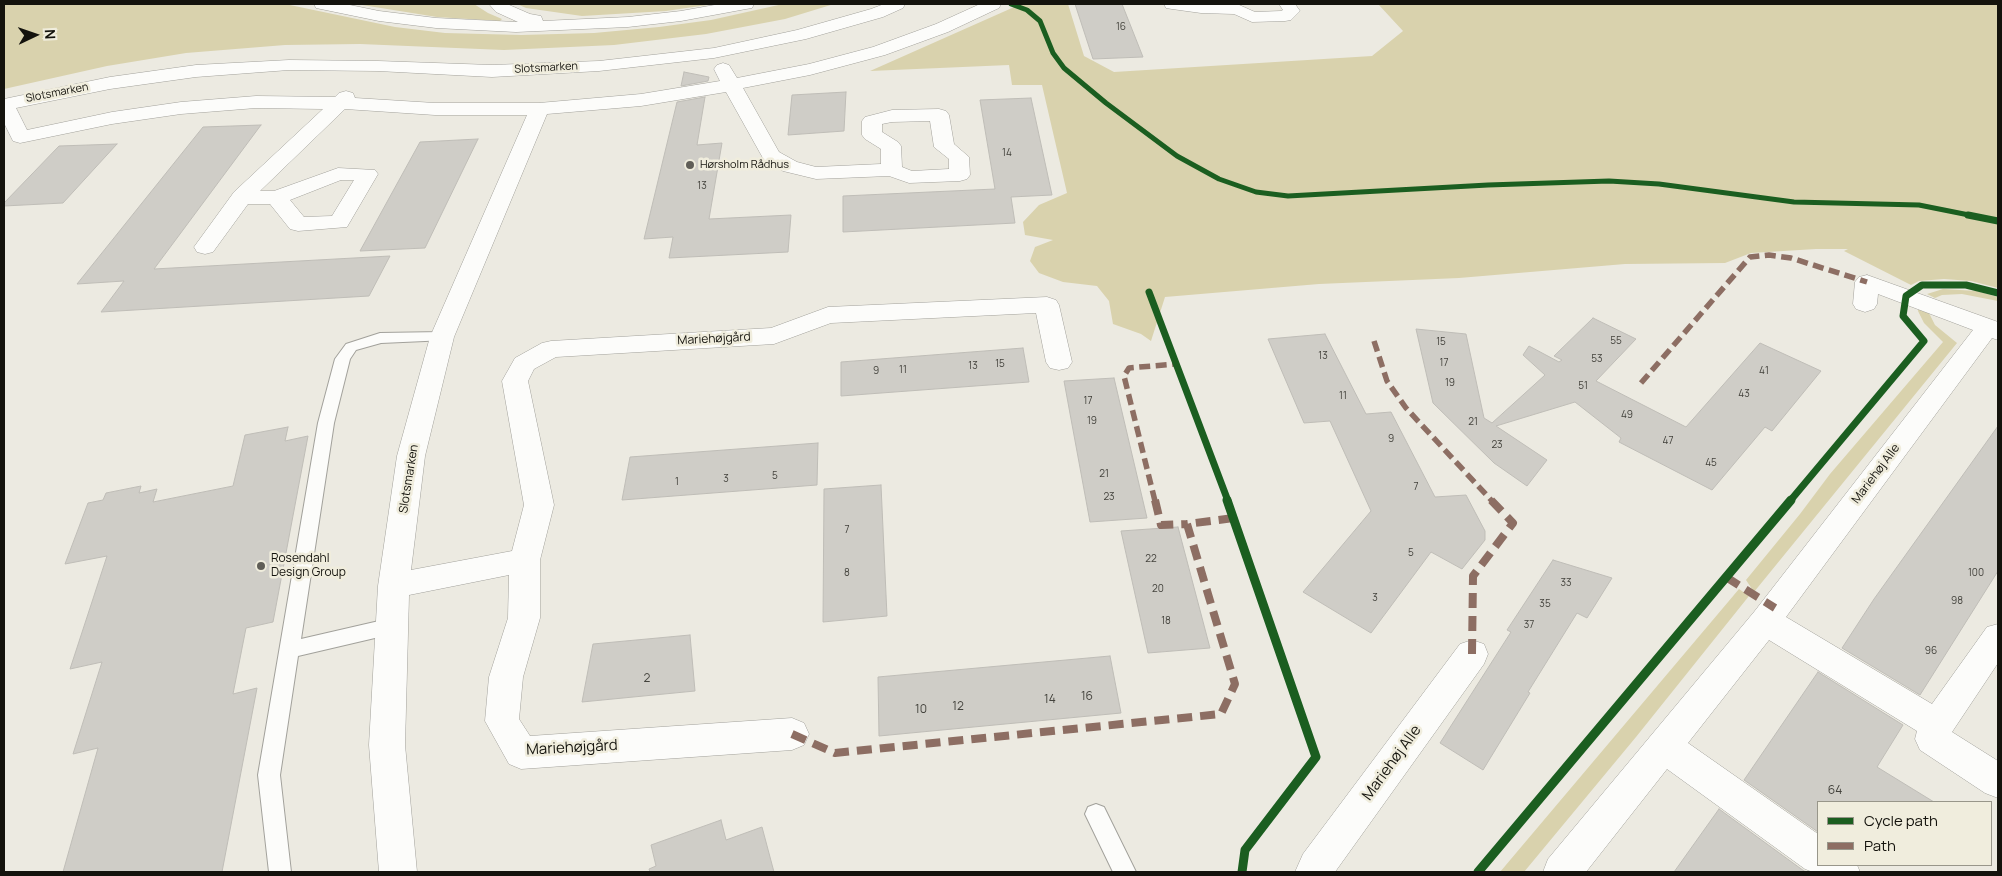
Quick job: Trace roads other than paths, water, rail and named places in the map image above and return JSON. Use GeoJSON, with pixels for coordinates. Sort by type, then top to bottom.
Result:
{"type":"FeatureCollection","features":[{"type":"Feature","properties":{"kind":"main road"},"geometry":{"type":"LineString","coordinates":[[322,4],[379,16],[464,25],[516,27],[628,22],[681,16],[746,4]]}},
{"type":"Feature","properties":{"kind":"main road"},"geometry":{"type":"LineString","coordinates":[[497,4],[526,19],[571,25]]}},
{"type":"Feature","properties":{"kind":"main road","name":"Slotsmarken"},"geometry":{"type":"LineString","coordinates":[[897,4],[877,13],[800,35],[714,53],[599,66],[502,70],[289,65],[196,71],[110,83],[5,104],[20,137],[112,118],[181,108],[256,102],[340,103],[435,109],[539,109],[641,100],[732,85],[810,69],[879,50],[942,28],[993,4]]}},
{"type":"Feature","properties":{"kind":"main road"},"geometry":{"type":"LineString","coordinates":[[1172,4],[1202,8],[1236,6],[1252,17],[1285,16],[1292,11],[1287,4]]}},
{"type":"Feature","properties":{"kind":"main road"},"geometry":{"type":"LineString","coordinates":[[714,53],[771,156],[790,167],[816,173],[892,170],[909,177],[960,175],[959,157],[944,146],[939,115],[892,116],[872,121],[872,135],[892,146],[892,170]]}},
{"type":"Feature","properties":{"kind":"main road"},"geometry":{"type":"LineString","coordinates":[[205,247],[242,197],[378,66]]}},
{"type":"Feature","properties":{"kind":"main road","name":"Slotsmarken"},"geometry":{"type":"LineString","coordinates":[[398,872],[387,745],[394,586],[411,456],[442,337],[539,109]]}},
{"type":"Feature","properties":{"kind":"main road"},"geometry":{"type":"LineString","coordinates":[[242,197],[276,198]]}},
{"type":"Feature","properties":{"kind":"main road","name":"Mariehøj Alle"},"geometry":{"type":"LineString","coordinates":[[1562,872],[1765,621],[1993,329],[1867,282],[1865,304]]}},
{"type":"Feature","properties":{"kind":"main road","name":"Mariehøjgård"},"geometry":{"type":"LineString","coordinates":[[792,734],[521,753],[502,721],[506,678],[524,618],[526,560],[539,505],[515,381],[524,364],[551,349],[774,336],[828,315],[1047,305],[1058,362]]}},
{"type":"Feature","properties":{"kind":"main road"},"geometry":{"type":"LineString","coordinates":[[394,586],[526,560]]}},
{"type":"Feature","properties":{"kind":"main road"},"geometry":{"type":"LineString","coordinates":[[1765,621],[1937,725]]}},
{"type":"Feature","properties":{"kind":"main road"},"geometry":{"type":"LineString","coordinates":[[1997,640],[1937,725],[1932,739],[1998,781]]}},
{"type":"Feature","properties":{"kind":"main road","name":"Mariehøj Alle"},"geometry":{"type":"LineString","coordinates":[[1314,872],[1472,654]]}},
{"type":"Feature","properties":{"kind":"main road"},"geometry":{"type":"LineString","coordinates":[[1664,746],[1817,855]]}},
{"type":"Feature","properties":{"kind":"lane"},"geometry":{"type":"LineString","coordinates":[[280,872],[269,775],[326,424],[343,359],[351,347],[380,338],[442,337]]}},
{"type":"Feature","properties":{"kind":"lane"},"geometry":{"type":"LineString","coordinates":[[288,650],[392,626]]}},
{"type":"Feature","properties":{"kind":"lane"},"geometry":{"type":"LineString","coordinates":[[1096,814],[1125,872]]}},
{"type":"Feature","properties":{"kind":"place","name":"Hørsholm Rådhus"},"geometry":{"type":"Point","coordinates":[690,165]}},
{"type":"Feature","properties":{"kind":"place","name":"Rosendahl Design Group"},"geometry":{"type":"Point","coordinates":[261,566]}}]}
